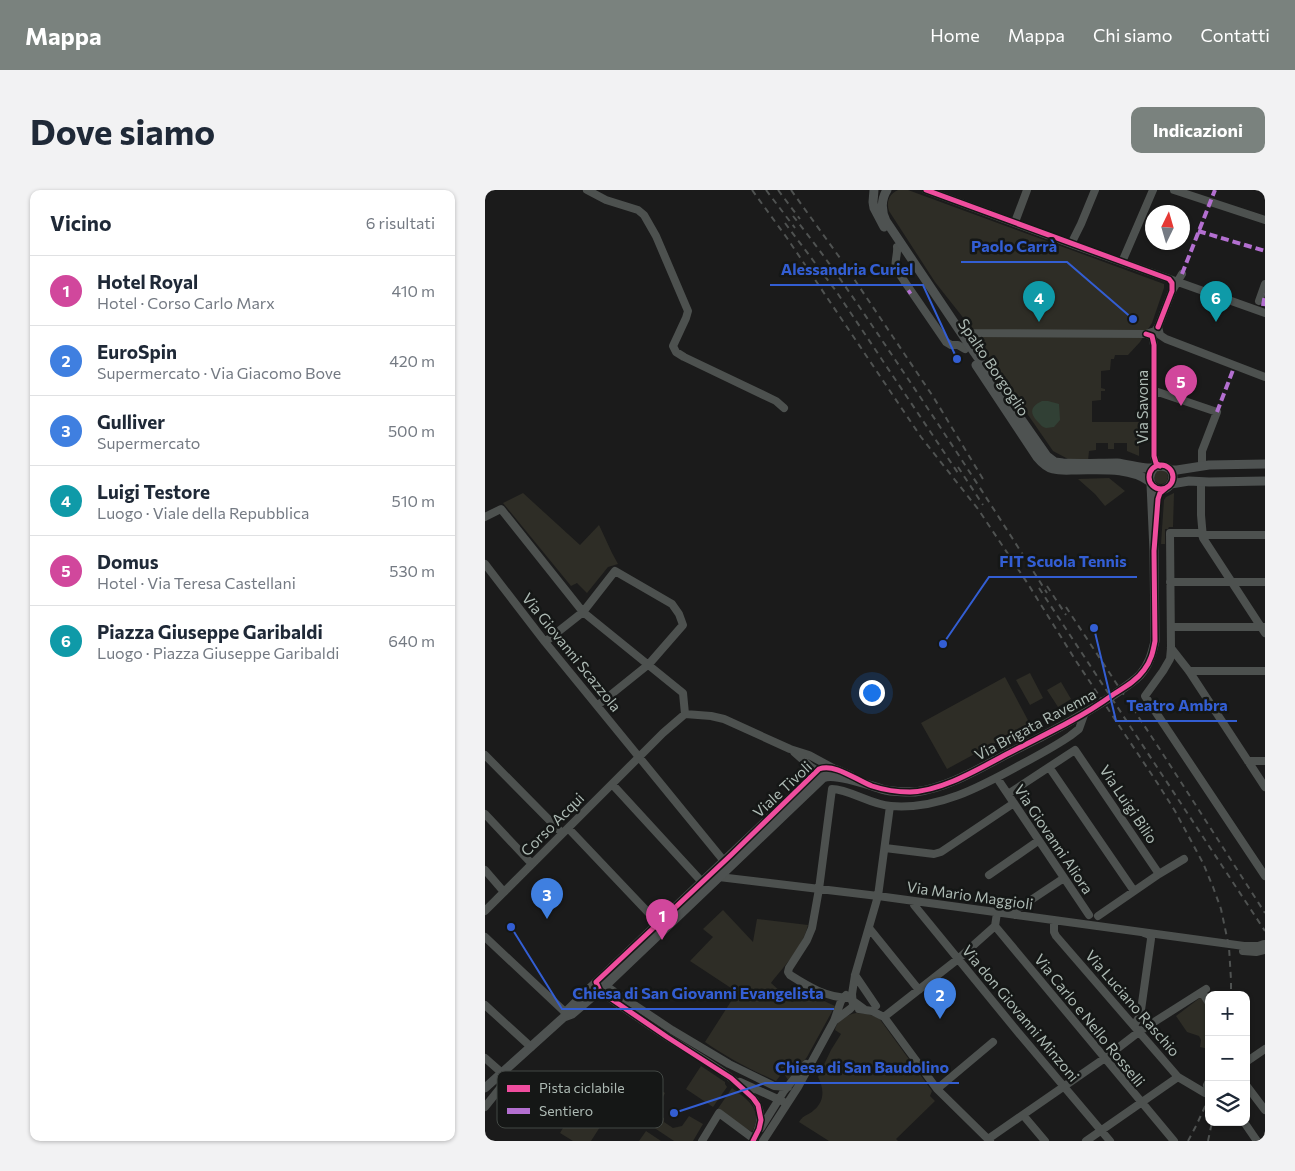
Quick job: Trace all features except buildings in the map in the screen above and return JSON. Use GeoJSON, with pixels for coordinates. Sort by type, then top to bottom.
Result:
{"type":"FeatureCollection","features":[{"type":"Feature","properties":{"kind":"main road","name":"Spalto Borgoglio"},"geometry":{"type":"LineString","coordinates":[[874,190],[873,202],[875,213],[898,253],[1043,464],[1057,470],[1125,472],[1141,476],[1150,483]]}},
{"type":"Feature","properties":{"kind":"main road","name":"Spalto Borgoglio"},"geometry":{"type":"LineString","coordinates":[[885,190],[883,200],[884,216],[950,316],[1050,459],[1063,463],[1120,464],[1142,468],[1157,467]]}},
{"type":"Feature","properties":{"kind":"main road"},"geometry":{"type":"LineString","coordinates":[[1265,464],[1202,466],[1177,470],[1157,467],[1150,474],[1150,483],[1159,489],[1185,481],[1265,481]]}},
{"type":"Feature","properties":{"kind":"main road"},"geometry":{"type":"LineString","coordinates":[[1168,486],[1173,476],[1171,470]]}},
{"type":"Feature","properties":{"kind":"main road","name":"Via Brigata Ravenna"},"geometry":{"type":"LineString","coordinates":[[871,785],[904,792],[922,791],[956,780],[1083,715],[1138,677],[1145,669],[1153,652],[1155,630],[1154,551],[1150,483]]}},
{"type":"Feature","properties":{"kind":"main road","name":"Via Brigata Ravenna"},"geometry":{"type":"LineString","coordinates":[[1154,551],[1158,499],[1160,493],[1168,486]]}},
{"type":"Feature","properties":{"kind":"main road","name":"Viale Tivoli"},"geometry":{"type":"LineString","coordinates":[[716,874],[822,768],[871,785]]}},
{"type":"Feature","properties":{"kind":"main road","name":"Viale Tivoli"},"geometry":{"type":"LineString","coordinates":[[726,864],[821,780],[833,772]]}},
{"type":"Feature","properties":{"kind":"main road"},"geometry":{"type":"LineString","coordinates":[[661,926],[702,882],[716,874]]}},
{"type":"Feature","properties":{"kind":"main road"},"geometry":{"type":"LineString","coordinates":[[504,1071],[565,1015],[600,986],[716,874]]}},
{"type":"Feature","properties":{"kind":"main road"},"geometry":{"type":"LineString","coordinates":[[485,1088],[497,1077]]}},
{"type":"Feature","properties":{"kind":"street"},"geometry":{"type":"LineString","coordinates":[[587,190],[606,200],[640,211],[651,228],[687,311],[687,318],[673,346],[676,352],[776,401],[784,408]]}},
{"type":"Feature","properties":{"kind":"street"},"geometry":{"type":"LineString","coordinates":[[927,190],[1189,286],[1257,305],[1265,313]]}},
{"type":"Feature","properties":{"kind":"street"},"geometry":{"type":"LineString","coordinates":[[1015,222],[1027,190]]}},
{"type":"Feature","properties":{"kind":"street"},"geometry":{"type":"LineString","coordinates":[[1071,244],[1095,190]]}},
{"type":"Feature","properties":{"kind":"street"},"geometry":{"type":"LineString","coordinates":[[1122,262],[1153,190]]}},
{"type":"Feature","properties":{"kind":"street"},"geometry":{"type":"LineString","coordinates":[[1174,190],[1265,220]]}},
{"type":"Feature","properties":{"kind":"street"},"geometry":{"type":"LineString","coordinates":[[898,253],[910,257]]}},
{"type":"Feature","properties":{"kind":"street"},"geometry":{"type":"LineString","coordinates":[[1146,334],[1158,328],[1172,291],[1182,274]]}},
{"type":"Feature","properties":{"kind":"street"},"geometry":{"type":"LineString","coordinates":[[1167,278],[1171,282],[1172,291]]}},
{"type":"Feature","properties":{"kind":"street"},"geometry":{"type":"LineString","coordinates":[[1257,305],[1265,284]]}},
{"type":"Feature","properties":{"kind":"street"},"geometry":{"type":"LineString","coordinates":[[950,316],[967,333],[1146,334],[1153,336],[1154,345]]}},
{"type":"Feature","properties":{"kind":"street"},"geometry":{"type":"LineString","coordinates":[[1158,328],[1162,337],[1265,377]]}},
{"type":"Feature","properties":{"kind":"street"},"geometry":{"type":"LineString","coordinates":[[1154,345],[1159,339],[1171,341]]}},
{"type":"Feature","properties":{"kind":"street","name":"Via Savona"},"geometry":{"type":"LineString","coordinates":[[1154,345],[1154,456],[1157,467]]}},
{"type":"Feature","properties":{"kind":"street"},"geometry":{"type":"LineString","coordinates":[[1233,370],[1235,367],[1247,370]]}},
{"type":"Feature","properties":{"kind":"street"},"geometry":{"type":"LineString","coordinates":[[1155,391],[1217,412],[1202,451],[1202,466]]}},
{"type":"Feature","properties":{"kind":"street"},"geometry":{"type":"LineString","coordinates":[[1201,482],[1202,534],[1204,540],[1264,629]]}},
{"type":"Feature","properties":{"kind":"street"},"geometry":{"type":"LineString","coordinates":[[485,517],[501,509],[583,612],[683,693],[685,714],[724,719],[790,749],[801,752],[833,772]]}},
{"type":"Feature","properties":{"kind":"street"},"geometry":{"type":"LineString","coordinates":[[1265,534],[1169,533],[1170,659],[1145,696],[1265,876]]}},
{"type":"Feature","properties":{"kind":"street","name":"Via Giovanni Scazzola"},"geometry":{"type":"LineString","coordinates":[[485,564],[545,642],[639,757]]}},
{"type":"Feature","properties":{"kind":"street"},"geometry":{"type":"LineString","coordinates":[[545,642],[583,612],[615,571],[671,604],[679,614],[683,625],[649,664],[598,705]]}},
{"type":"Feature","properties":{"kind":"street"},"geometry":{"type":"LineString","coordinates":[[1170,582],[1265,582]]}},
{"type":"Feature","properties":{"kind":"street"},"geometry":{"type":"LineString","coordinates":[[1171,627],[1264,629]]}},
{"type":"Feature","properties":{"kind":"street"},"geometry":{"type":"LineString","coordinates":[[1171,648],[1189,671],[1265,787]]}},
{"type":"Feature","properties":{"kind":"street"},"geometry":{"type":"LineString","coordinates":[[1189,671],[1265,671]]}},
{"type":"Feature","properties":{"kind":"street","name":"Corso Acqui"},"geometry":{"type":"LineString","coordinates":[[485,911],[663,732],[685,714]]}},
{"type":"Feature","properties":{"kind":"street"},"geometry":{"type":"LineString","coordinates":[[1083,715],[1079,728],[1073,734],[997,778],[941,802],[915,806],[890,806],[866,800],[833,788],[811,933],[788,972],[814,990],[832,996],[841,1002],[843,1009],[850,1007],[864,1009],[884,1017],[937,1089],[989,1140],[1105,1058],[1137,1028],[1204,990],[1205,993]]}},
{"type":"Feature","properties":{"kind":"street"},"geometry":{"type":"LineString","coordinates":[[790,749],[817,771]]}},
{"type":"Feature","properties":{"kind":"street","name":"Via Luigi Bilio"},"geometry":{"type":"LineString","coordinates":[[1049,767],[1075,750],[1159,874]]}},
{"type":"Feature","properties":{"kind":"street"},"geometry":{"type":"LineString","coordinates":[[485,755],[565,830],[661,926]]}},
{"type":"Feature","properties":{"kind":"street"},"geometry":{"type":"LineString","coordinates":[[639,757],[726,864]]}},
{"type":"Feature","properties":{"kind":"street"},"geometry":{"type":"LineString","coordinates":[[1248,761],[1265,761]]}},
{"type":"Feature","properties":{"kind":"street"},"geometry":{"type":"LineString","coordinates":[[805,762],[811,772],[805,784]]}},
{"type":"Feature","properties":{"kind":"street"},"geometry":{"type":"LineString","coordinates":[[1008,794],[1049,767],[1134,891]]}},
{"type":"Feature","properties":{"kind":"street","name":"Via Giovanni Aliora"},"geometry":{"type":"LineString","coordinates":[[997,778],[1064,878],[1093,916],[1100,920],[1100,927]]}},
{"type":"Feature","properties":{"kind":"street"},"geometry":{"type":"LineString","coordinates":[[612,784],[702,882]]}},
{"type":"Feature","properties":{"kind":"street"},"geometry":{"type":"LineString","coordinates":[[885,848],[934,854],[941,852],[1014,803]]}},
{"type":"Feature","properties":{"kind":"street"},"geometry":{"type":"LineString","coordinates":[[833,1021],[850,1007],[855,975],[878,896],[890,806]]}},
{"type":"Feature","properties":{"kind":"street"},"geometry":{"type":"LineString","coordinates":[[485,814],[532,864]]}},
{"type":"Feature","properties":{"kind":"street"},"geometry":{"type":"LineString","coordinates":[[989,875],[1038,841]]}},
{"type":"Feature","properties":{"kind":"street"},"geometry":{"type":"LineString","coordinates":[[1084,924],[1085,919],[1093,916],[1184,859]]}},
{"type":"Feature","properties":{"kind":"street"},"geometry":{"type":"LineString","coordinates":[[485,870],[504,892]]}},
{"type":"Feature","properties":{"kind":"street","name":"Via Mario Maggioli"},"geometry":{"type":"LineString","coordinates":[[716,874],[1137,932],[1251,946],[1265,944]]}},
{"type":"Feature","properties":{"kind":"street"},"geometry":{"type":"LineString","coordinates":[[1015,915],[1016,910],[1064,878]]}},
{"type":"Feature","properties":{"kind":"street","name":"Via don Giovanni Minzoni"},"geometry":{"type":"LineString","coordinates":[[914,901],[914,905],[958,959],[1110,1141]]}},
{"type":"Feature","properties":{"kind":"street"},"geometry":{"type":"LineString","coordinates":[[884,1017],[958,959],[995,926],[997,913]]}},
{"type":"Feature","properties":{"kind":"street","name":"Via Luciano Raschio"},"geometry":{"type":"LineString","coordinates":[[1054,920],[1056,936],[1178,1077],[1205,1085]]}},
{"type":"Feature","properties":{"kind":"street","name":"Via Carlo e Nello Rosselli"},"geometry":{"type":"LineString","coordinates":[[995,926],[1174,1141]]}},
{"type":"Feature","properties":{"kind":"street"},"geometry":{"type":"LineString","coordinates":[[869,928],[919,990]]}},
{"type":"Feature","properties":{"kind":"street"},"geometry":{"type":"LineString","coordinates":[[1137,932],[1149,935],[1151,939],[1141,1013],[1137,1028]]}},
{"type":"Feature","properties":{"kind":"street"},"geometry":{"type":"LineString","coordinates":[[485,937],[565,1015]]}},
{"type":"Feature","properties":{"kind":"street"},"geometry":{"type":"LineString","coordinates":[[1241,950],[1256,952],[1265,950]]}},
{"type":"Feature","properties":{"kind":"street"},"geometry":{"type":"LineString","coordinates":[[763,1141],[798,1087],[855,975]]}},
{"type":"Feature","properties":{"kind":"street"},"geometry":{"type":"LineString","coordinates":[[855,975],[876,1006]]}},
{"type":"Feature","properties":{"kind":"street"},"geometry":{"type":"LineString","coordinates":[[600,986],[667,1037],[731,1078],[779,1100],[789,1100]]}},
{"type":"Feature","properties":{"kind":"street"},"geometry":{"type":"LineString","coordinates":[[600,986],[729,1064],[774,1086],[786,1089]]}},
{"type":"Feature","properties":{"kind":"street"},"geometry":{"type":"LineString","coordinates":[[841,1002],[849,998],[850,1007]]}},
{"type":"Feature","properties":{"kind":"street"},"geometry":{"type":"LineString","coordinates":[[485,1005],[531,1047]]}},
{"type":"Feature","properties":{"kind":"street"},"geometry":{"type":"LineString","coordinates":[[754,1140],[786,1089],[823,1040]]}},
{"type":"Feature","properties":{"kind":"street"},"geometry":{"type":"LineString","coordinates":[[937,1089],[993,1042]]}},
{"type":"Feature","properties":{"kind":"street"},"geometry":{"type":"LineString","coordinates":[[1250,1059],[1265,1049]]}},
{"type":"Feature","properties":{"kind":"street"},"geometry":{"type":"LineString","coordinates":[[485,1058],[500,1071]]}},
{"type":"Feature","properties":{"kind":"street"},"geometry":{"type":"LineString","coordinates":[[1086,1141],[1178,1077]]}},
{"type":"Feature","properties":{"kind":"street"},"geometry":{"type":"LineString","coordinates":[[731,1078],[758,1105],[761,1120],[754,1140]]}},
{"type":"Feature","properties":{"kind":"street"},"geometry":{"type":"LineString","coordinates":[[786,1089],[789,1100]]}},
{"type":"Feature","properties":{"kind":"street"},"geometry":{"type":"LineString","coordinates":[[1250,1090],[1265,1110]]}},
{"type":"Feature","properties":{"kind":"street"},"geometry":{"type":"LineString","coordinates":[[485,1107],[497,1092]]}},
{"type":"Feature","properties":{"kind":"street"},"geometry":{"type":"LineString","coordinates":[[702,1141],[719,1113],[754,1140]]}},
{"type":"Feature","properties":{"kind":"street"},"geometry":{"type":"LineString","coordinates":[[1023,1115],[1045,1141]]}},
{"type":"Feature","properties":{"kind":"street"},"geometry":{"type":"LineString","coordinates":[[1247,1126],[1257,1141]]}},
{"type":"Feature","properties":{"kind":"shaded area"},"geometry":{"type":"Polygon","coordinates":[[[898,190],[908,190],[1164,284],[1152,323],[1140,342],[1128,355],[1115,355],[1114,359],[1111,359],[1110,370],[1101,371],[1101,388],[1105,389],[1105,391],[1101,391],[1101,400],[1092,401],[1092,422],[1139,422],[1139,456],[1127,451],[1127,443],[1114,443],[1114,449],[1108,449],[1108,443],[1096,443],[1096,450],[1089,451],[1088,461],[1068,459],[1053,451],[986,354],[965,320],[935,282],[889,211],[889,199],[898,190]]]}},
{"type":"Feature","properties":{"kind":"shaded area"},"geometry":{"type":"Polygon","coordinates":[[[1042,401],[1059,404],[1060,420],[1054,427],[1044,427],[1034,417],[1033,408],[1042,401]]]}},
{"type":"Feature","properties":{"kind":"shaded area"},"geometry":{"type":"Polygon","coordinates":[[[1158,470],[1164,470],[1168,477],[1164,484],[1158,484],[1154,480],[1154,474],[1158,470]]]}},
{"type":"Feature","properties":{"kind":"shaded area"},"geometry":{"type":"Polygon","coordinates":[[[1109,478],[1125,491],[1105,506],[1078,479],[1109,478]]]}},
{"type":"Feature","properties":{"kind":"shaded area"},"geometry":{"type":"Polygon","coordinates":[[[523,493],[580,545],[599,525],[618,564],[608,567],[587,593],[577,583],[571,586],[503,503],[523,493]]]}},
{"type":"Feature","properties":{"kind":"shaded area"},"geometry":{"type":"Polygon","coordinates":[[[1174,493],[1173,527],[1165,529],[1165,544],[1161,544],[1164,500],[1174,493]]]}},
{"type":"Feature","properties":{"kind":"shaded area"},"geometry":{"type":"Polygon","coordinates":[[[1030,673],[1043,698],[1030,705],[1016,680],[1030,673]]]}},
{"type":"Feature","properties":{"kind":"shaded area"},"geometry":{"type":"Polygon","coordinates":[[[1005,677],[1030,724],[947,769],[921,723],[1005,677]]]}},
{"type":"Feature","properties":{"kind":"shaded area"},"geometry":{"type":"Polygon","coordinates":[[[1061,682],[1071,699],[1058,707],[1047,690],[1061,682]]]}},
{"type":"Feature","properties":{"kind":"shaded area"},"geometry":{"type":"Polygon","coordinates":[[[723,910],[753,942],[757,919],[808,925],[798,948],[771,983],[792,1002],[809,994],[835,1006],[807,1057],[788,1080],[783,1072],[776,1081],[767,1077],[705,1042],[737,992],[690,961],[713,937],[703,929],[723,910]]]}},
{"type":"Feature","properties":{"kind":"shaded area"},"geometry":{"type":"Polygon","coordinates":[[[1201,997],[1205,1004],[1205,1048],[1200,1047],[1201,1040],[1199,1036],[1187,1032],[1176,1016],[1201,997]]]}},
{"type":"Feature","properties":{"kind":"shaded area"},"geometry":{"type":"Polygon","coordinates":[[[856,1013],[868,1014],[879,1018],[932,1091],[930,1096],[935,1101],[896,1139],[898,1141],[829,1141],[799,1122],[818,1106],[822,1099],[822,1090],[818,1077],[841,1034],[835,1030],[836,1026],[843,1018],[856,1013]]]}},
{"type":"Feature","properties":{"kind":"shaded area"},"geometry":{"type":"Polygon","coordinates":[[[701,1066],[725,1082],[727,1087],[713,1107],[686,1089],[701,1066]]]}},
{"type":"Feature","properties":{"kind":"shaded area"},"geometry":{"type":"Polygon","coordinates":[[[732,1088],[753,1106],[756,1118],[752,1132],[717,1110],[732,1088]]]}},
{"type":"Feature","properties":{"kind":"shaded area"},"geometry":{"type":"Polygon","coordinates":[[[689,1116],[703,1124],[693,1141],[674,1141],[654,1128],[663,1128],[663,1118],[664,1122],[673,1128],[682,1126],[689,1116]]]}},
{"type":"Feature","properties":{"kind":"shaded area"},"geometry":{"type":"Polygon","coordinates":[[[563,1128],[599,1128],[591,1141],[573,1141],[560,1133],[563,1128]]]}},
{"type":"Feature","properties":{"kind":"shaded area"},"geometry":{"type":"Polygon","coordinates":[[[646,1131],[661,1141],[639,1141],[646,1131]]]}},
{"type":"Feature","properties":{"kind":"railway"},"geometry":{"type":"LineString","coordinates":[[752,190],[787,238],[921,437],[978,509],[1175,811],[1203,863],[1221,909],[1229,947],[1231,991]]}},
{"type":"Feature","properties":{"kind":"railway"},"geometry":{"type":"LineString","coordinates":[[766,190],[795,228]]}},
{"type":"Feature","properties":{"kind":"railway"},"geometry":{"type":"LineString","coordinates":[[778,190],[800,219]]}},
{"type":"Feature","properties":{"kind":"railway"},"geometry":{"type":"LineString","coordinates":[[791,190],[840,258],[934,398],[983,479]]}},
{"type":"Feature","properties":{"kind":"railway"},"geometry":{"type":"LineString","coordinates":[[793,216],[833,269],[884,343],[1047,593]]}},
{"type":"Feature","properties":{"kind":"railway"},"geometry":{"type":"LineString","coordinates":[[785,223],[836,291],[960,476]]}},
{"type":"Feature","properties":{"kind":"railway"},"geometry":{"type":"LineString","coordinates":[[958,467],[983,505]]}},
{"type":"Feature","properties":{"kind":"railway"},"geometry":{"type":"LineString","coordinates":[[1047,586],[1066,615]]}},
{"type":"Feature","properties":{"kind":"railway"},"geometry":{"type":"LineString","coordinates":[[1039,588],[1265,931]]}},
{"type":"Feature","properties":{"kind":"railway"},"geometry":{"type":"LineString","coordinates":[[1066,607],[1265,913]]}},
{"type":"Feature","properties":{"kind":"railway"},"geometry":{"type":"LineString","coordinates":[[1188,1141],[1205,1107]]}},
{"type":"Feature","properties":{"kind":"railway"},"geometry":{"type":"LineString","coordinates":[[1208,1141],[1211,1126]]}},
{"type":"Feature","properties":{"kind":"marked path"},"geometry":{"type":"LineString","coordinates":[[1182,274],[1215,190]]}},
{"type":"Feature","properties":{"kind":"marked path"},"geometry":{"type":"LineString","coordinates":[[1198,231],[1265,251]]}},
{"type":"Feature","properties":{"kind":"marked path"},"geometry":{"type":"LineString","coordinates":[[1263,306],[1265,294]]}},
{"type":"Feature","properties":{"kind":"marked path"},"geometry":{"type":"LineString","coordinates":[[1217,412],[1233,370]]}},
{"type":"Feature","properties":{"kind":"cycle path"},"geometry":{"type":"LineString","coordinates":[[926,190],[1169,279],[1172,283],[1172,291],[1158,327]]}},
{"type":"Feature","properties":{"kind":"cycle path"},"geometry":{"type":"LineString","coordinates":[[1146,334],[1152,336],[1154,345],[1154,456],[1156,463],[1160,466]]}},
{"type":"Feature","properties":{"kind":"cycle path"},"geometry":{"type":"LineString","coordinates":[[1161,465],[1166,466],[1172,472],[1173,477],[1172,482],[1166,488],[1161,489],[1156,488],[1150,482],[1149,477],[1150,472],[1156,466],[1161,465]]}},
{"type":"Feature","properties":{"kind":"cycle path"},"geometry":{"type":"LineString","coordinates":[[753,1141],[761,1120],[758,1105],[753,1098],[731,1078],[604,994],[600,991],[596,982],[819,769],[832,768],[839,770],[881,789],[910,792],[935,788],[974,772],[1063,725],[1134,681],[1148,663],[1155,641],[1154,551],[1158,499],[1160,493],[1166,488]]}},
{"type":"Feature","properties":{"kind":"place","name":"Paolo Carrà"},"geometry":{"type":"Point","coordinates":[1133,319]}},
{"type":"Feature","properties":{"kind":"place","name":"Luigi Testore"},"geometry":{"type":"Point","coordinates":[1039,322]}},
{"type":"Feature","properties":{"kind":"place","name":"Piazza Giuseppe Garibaldi"},"geometry":{"type":"Point","coordinates":[1216,322]}},
{"type":"Feature","properties":{"kind":"place","name":"Alessandria Curiel"},"geometry":{"type":"Point","coordinates":[957,359]}},
{"type":"Feature","properties":{"kind":"place","name":"Domus"},"geometry":{"type":"Point","coordinates":[1181,406]}},
{"type":"Feature","properties":{"kind":"place","name":"Teatro Ambra"},"geometry":{"type":"Point","coordinates":[1094,628]}},
{"type":"Feature","properties":{"kind":"place","name":"FIT Scuola Tennis"},"geometry":{"type":"Point","coordinates":[943,644]}},
{"type":"Feature","properties":{"kind":"place","name":"Gulliver"},"geometry":{"type":"Point","coordinates":[547,919]}},
{"type":"Feature","properties":{"kind":"place","name":"Chiesa di San Giovanni Evangelista"},"geometry":{"type":"Point","coordinates":[511,927]}},
{"type":"Feature","properties":{"kind":"place","name":"Hotel Royal"},"geometry":{"type":"Point","coordinates":[662,940]}},
{"type":"Feature","properties":{"kind":"place","name":"EuroSpin"},"geometry":{"type":"Point","coordinates":[940,1019]}},
{"type":"Feature","properties":{"kind":"place","name":"Chiesa di San Baudolino"},"geometry":{"type":"Point","coordinates":[674,1113]}}]}
